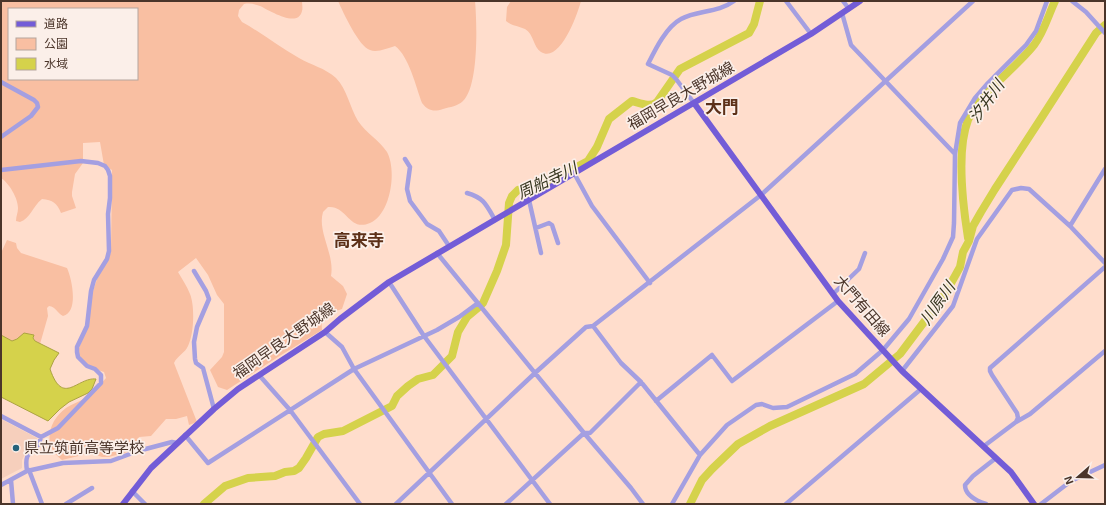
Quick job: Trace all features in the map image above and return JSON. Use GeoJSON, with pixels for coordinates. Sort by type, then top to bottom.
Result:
{"type":"FeatureCollection","features":[{"type":"Feature","properties":{"kind":"main road","name":"福岡早良大野城線"},"geometry":{"type":"LineString","coordinates":[[123,504],[151,468],[214,409],[238,389],[325,332],[389,282],[811,34],[860,1]]}},
{"type":"Feature","properties":{"kind":"main road","name":"大門有田線"},"geometry":{"type":"LineString","coordinates":[[694,103],[838,302],[921,389],[984,446],[1018,480],[1034,504]]}},
{"type":"Feature","properties":{"kind":"street"},"geometry":{"type":"LineString","coordinates":[[694,103],[676,78],[648,64],[660,41],[679,20],[722,8],[734,1]]}},
{"type":"Feature","properties":{"kind":"street"},"geometry":{"type":"LineString","coordinates":[[786,1],[811,34]]}},
{"type":"Feature","properties":{"kind":"street"},"geometry":{"type":"LineString","coordinates":[[843,1],[849,9]]}},
{"type":"Feature","properties":{"kind":"street"},"geometry":{"type":"LineString","coordinates":[[396,504],[534,373],[586,326],[593,326],[761,195],[972,1]]}},
{"type":"Feature","properties":{"kind":"street"},"geometry":{"type":"LineString","coordinates":[[672,504],[700,455],[727,425],[756,405],[762,404],[773,408],[787,407],[855,374],[885,352],[909,319],[943,259],[952,237],[954,223],[955,154],[960,123],[970,104],[988,83],[1026,45],[1036,30],[1047,1]]}},
{"type":"Feature","properties":{"kind":"street"},"geometry":{"type":"LineString","coordinates":[[1072,1],[1090,16],[1105,33]]}},
{"type":"Feature","properties":{"kind":"street"},"geometry":{"type":"LineString","coordinates":[[842,14],[851,45],[955,154]]}},
{"type":"Feature","properties":{"kind":"street"},"geometry":{"type":"LineString","coordinates":[[1,82],[34,100],[38,107],[31,116],[1,137]]}},
{"type":"Feature","properties":{"kind":"street"},"geometry":{"type":"LineString","coordinates":[[405,159],[410,167],[407,189],[410,201],[427,224],[439,231],[449,246]]}},
{"type":"Feature","properties":{"kind":"street"},"geometry":{"type":"LineString","coordinates":[[1,170],[39,167],[82,161],[98,163],[105,166],[110,176],[108,214],[109,251],[107,259],[94,280],[91,291],[87,326],[77,347],[78,357],[87,366],[95,369],[101,375],[101,382],[58,428],[41,437]]}},
{"type":"Feature","properties":{"kind":"street"},"geometry":{"type":"LineString","coordinates":[[1070,226],[1105,169]]}},
{"type":"Feature","properties":{"kind":"street"},"geometry":{"type":"LineString","coordinates":[[574,173],[592,206],[650,283]]}},
{"type":"Feature","properties":{"kind":"street"},"geometry":{"type":"LineString","coordinates":[[900,368],[954,306],[977,239],[1012,190],[1021,188],[1029,189],[1070,226],[1105,263]]}},
{"type":"Feature","properties":{"kind":"street"},"geometry":{"type":"LineString","coordinates":[[466,192],[477,196],[484,202],[495,220]]}},
{"type":"Feature","properties":{"kind":"street"},"geometry":{"type":"LineString","coordinates":[[529,200],[541,254]]}},
{"type":"Feature","properties":{"kind":"street"},"geometry":{"type":"LineString","coordinates":[[536,228],[549,223],[552,225],[558,243]]}},
{"type":"Feature","properties":{"kind":"street"},"geometry":{"type":"LineString","coordinates":[[437,253],[643,504]]}},
{"type":"Feature","properties":{"kind":"street"},"geometry":{"type":"LineString","coordinates":[[833,294],[859,269],[863,262],[865,253]]}},
{"type":"Feature","properties":{"kind":"street"},"geometry":{"type":"LineString","coordinates":[[1016,422],[1018,418],[1017,413],[992,375],[990,368],[1105,267]]}},
{"type":"Feature","properties":{"kind":"street"},"geometry":{"type":"LineString","coordinates":[[194,271],[209,299],[195,333],[195,359],[196,363],[203,368],[214,409]]}},
{"type":"Feature","properties":{"kind":"street"},"geometry":{"type":"LineString","coordinates":[[389,282],[424,336],[550,504]]}},
{"type":"Feature","properties":{"kind":"street"},"geometry":{"type":"LineString","coordinates":[[656,401],[712,355],[732,381],[838,302]]}},
{"type":"Feature","properties":{"kind":"street"},"geometry":{"type":"LineString","coordinates":[[185,435],[208,463],[354,369],[424,336],[459,317],[478,303]]}},
{"type":"Feature","properties":{"kind":"street"},"geometry":{"type":"LineString","coordinates":[[593,326],[621,363],[641,382],[700,455]]}},
{"type":"Feature","properties":{"kind":"street"},"geometry":{"type":"LineString","coordinates":[[325,332],[342,347],[354,369],[452,504]]}},
{"type":"Feature","properties":{"kind":"street"},"geometry":{"type":"LineString","coordinates":[[984,446],[1016,422],[1030,414],[1105,351]]}},
{"type":"Feature","properties":{"kind":"street"},"geometry":{"type":"LineString","coordinates":[[259,375],[290,410],[360,504]]}},
{"type":"Feature","properties":{"kind":"street"},"geometry":{"type":"LineString","coordinates":[[506,504],[584,433],[590,433],[641,382]]}},
{"type":"Feature","properties":{"kind":"street"},"geometry":{"type":"LineString","coordinates":[[786,504],[921,389]]}},
{"type":"Feature","properties":{"kind":"street"},"geometry":{"type":"LineString","coordinates":[[1,416],[41,437]]}},
{"type":"Feature","properties":{"kind":"street"},"geometry":{"type":"LineString","coordinates":[[41,437],[40,444],[28,454],[25,460],[42,504]]}},
{"type":"Feature","properties":{"kind":"street"},"geometry":{"type":"LineString","coordinates":[[1,485],[28,471],[63,463],[111,460],[172,442],[177,443]]}},
{"type":"Feature","properties":{"kind":"street"},"geometry":{"type":"LineString","coordinates":[[986,504],[973,502],[966,491],[965,485],[973,476],[996,458]]}},
{"type":"Feature","properties":{"kind":"street"},"geometry":{"type":"LineString","coordinates":[[1041,504],[1071,482],[1105,465]]}},
{"type":"Feature","properties":{"kind":"street"},"geometry":{"type":"LineString","coordinates":[[11,480],[13,504]]}},
{"type":"Feature","properties":{"kind":"street"},"geometry":{"type":"LineString","coordinates":[[66,504],[92,488]]}},
{"type":"Feature","properties":{"kind":"street"},"geometry":{"type":"LineString","coordinates":[[132,491],[145,504]]}},
{"type":"Feature","properties":{"kind":"shaded area","name":"県立筑前高等学校"},"geometry":{"type":"Polygon","coordinates":[[[1,419],[37,438],[37,442],[35,447],[28,450],[25,454],[22,460],[22,468],[1,479],[1,419]]]}},
{"type":"Feature","properties":{"kind":"green space"},"geometry":{"type":"Polygon","coordinates":[[[1,1],[302,1],[302,11],[299,16],[295,18],[283,17],[254,4],[244,4],[239,10],[238,16],[242,22],[284,49],[336,78],[346,93],[358,121],[387,152],[392,169],[390,191],[383,211],[370,223],[363,225],[357,224],[334,207],[328,207],[323,212],[322,227],[331,260],[331,276],[343,286],[347,294],[342,309],[321,315],[322,330],[227,390],[218,387],[210,370],[222,357],[224,352],[224,304],[217,295],[208,275],[196,258],[178,272],[192,299],[193,320],[192,334],[188,346],[174,363],[197,422],[189,425],[187,416],[176,419],[166,419],[151,436],[139,437],[131,451],[109,457],[102,457],[91,453],[62,460],[52,448],[50,441],[50,434],[55,420],[66,408],[88,396],[106,378],[104,372],[86,366],[78,355],[79,348],[89,322],[92,294],[97,279],[111,252],[112,170],[104,165],[100,142],[83,143],[83,163],[75,174],[72,192],[76,208],[61,213],[54,203],[49,200],[42,199],[27,218],[20,222],[16,221],[18,204],[15,195],[7,183],[1,178],[1,1]]]}},
{"type":"Feature","properties":{"kind":"green space"},"geometry":{"type":"Polygon","coordinates":[[[338,1],[475,1],[476,53],[472,82],[463,101],[440,110],[434,111],[427,108],[422,103],[408,64],[400,51],[395,46],[373,51],[361,43],[338,1]]]}},
{"type":"Feature","properties":{"kind":"green space"},"geometry":{"type":"Polygon","coordinates":[[[511,1],[581,1],[567,36],[555,51],[548,54],[538,50],[528,31],[506,21],[507,7],[511,1]]]}},
{"type":"Feature","properties":{"kind":"green space"},"geometry":{"type":"Polygon","coordinates":[[[7,240],[16,243],[17,248],[21,253],[67,268],[69,273],[73,295],[71,308],[68,313],[63,316],[49,306],[47,308],[48,316],[40,344],[35,341],[34,335],[27,334],[12,341],[1,335],[1,253],[7,240]]]}},
{"type":"Feature","properties":{"kind":"water"},"geometry":{"type":"Polygon","coordinates":[[[24,333],[34,335],[33,338],[35,341],[59,353],[50,369],[55,380],[60,386],[71,388],[83,382],[96,379],[92,389],[88,393],[69,402],[48,421],[1,397],[1,335],[12,341],[24,333]]]}},
{"type":"Feature","properties":{"kind":"waterway","name":"周船寺川"},"geometry":{"type":"LineString","coordinates":[[204,504],[225,486],[248,478],[275,476],[285,472],[294,471],[299,468],[318,437],[324,434],[343,431],[392,406],[397,396],[408,386],[418,379],[433,375],[452,356],[458,332],[467,317],[483,303],[497,271],[506,245],[509,203],[512,196],[518,190],[546,183],[588,161],[597,147],[609,119],[632,101],[651,105],[654,104],[657,102],[680,69],[749,33],[754,24],[760,1]]}},
{"type":"Feature","properties":{"kind":"waterway","name":"汐井川"},"geometry":{"type":"LineString","coordinates":[[968,238],[964,210],[961,163],[964,133],[968,120],[981,100],[1034,45],[1043,29],[1055,1]]}},
{"type":"Feature","properties":{"kind":"waterway","name":"川原川"},"geometry":{"type":"LineString","coordinates":[[690,504],[702,480],[738,444],[770,426],[864,384],[900,354],[945,294],[960,267],[963,252],[969,241],[973,226],[995,189],[1096,33],[1105,25]]}},
{"type":"Feature","properties":{"kind":"place","name":"県立筑前高等学校"},"geometry":{"type":"Point","coordinates":[16,448]}},
{"type":"Feature","properties":{"kind":"district","name":"大門"},"geometry":{"type":"Point","coordinates":[722,107]}},
{"type":"Feature","properties":{"kind":"district","name":"高来寺"},"geometry":{"type":"Point","coordinates":[359,240]}}]}
